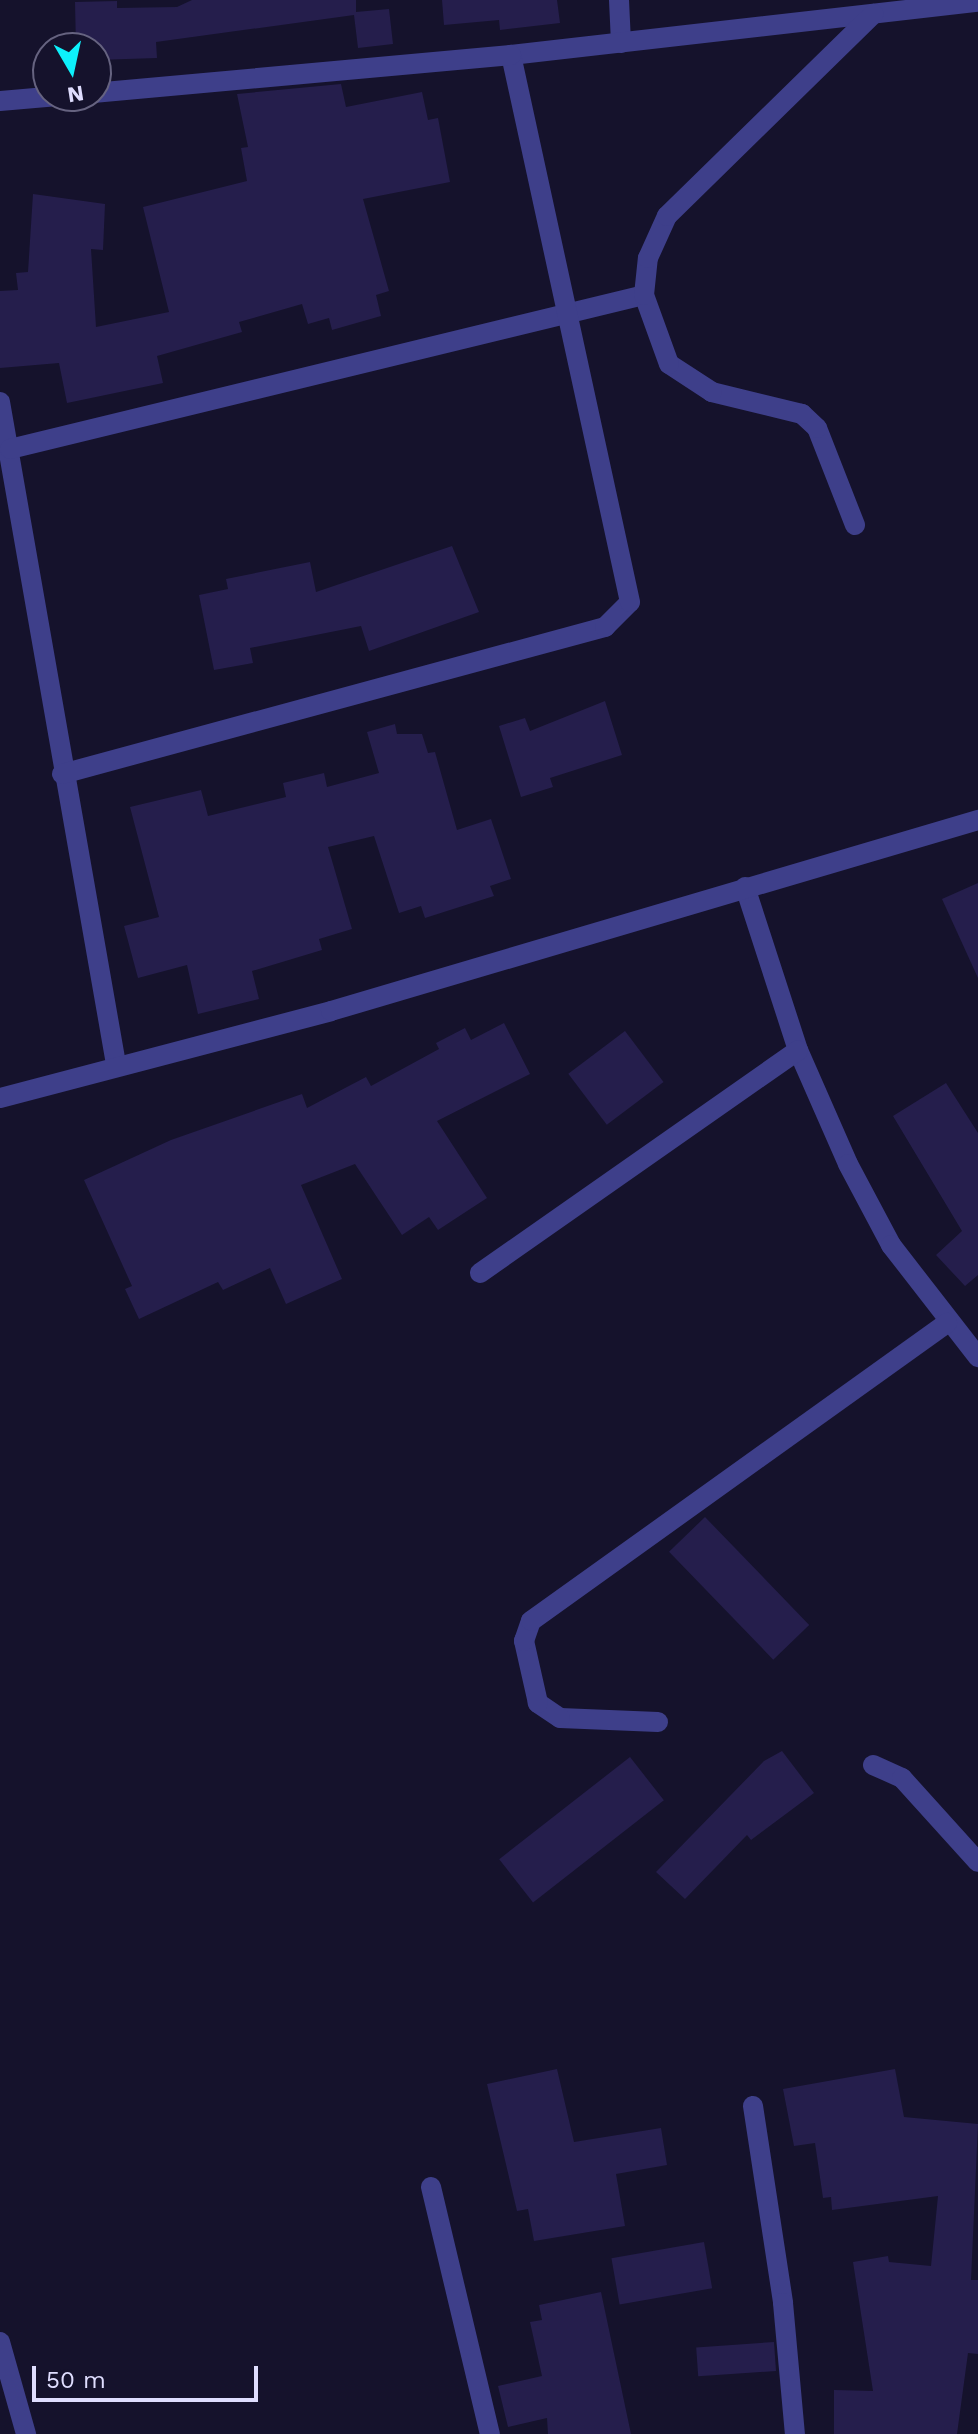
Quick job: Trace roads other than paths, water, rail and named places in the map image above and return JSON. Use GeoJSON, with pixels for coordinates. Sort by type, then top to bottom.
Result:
{"type":"FeatureCollection","features":[{"type":"Feature","properties":{"kind":"street"},"geometry":{"type":"LineString","coordinates":[[619,0],[621,43]]}},
{"type":"Feature","properties":{"kind":"street"},"geometry":{"type":"LineString","coordinates":[[112,92],[511,55],[978,2]]}},
{"type":"Feature","properties":{"kind":"street"},"geometry":{"type":"LineString","coordinates":[[855,525],[817,428],[802,414],[712,392],[669,364],[644,295],[648,258],[667,216],[873,14]]}},
{"type":"Feature","properties":{"kind":"street"},"geometry":{"type":"LineString","coordinates":[[62,774],[605,627],[622,616],[630,602],[511,55]]}},
{"type":"Feature","properties":{"kind":"street"},"geometry":{"type":"LineString","coordinates":[[0,101],[32,98]]}},
{"type":"Feature","properties":{"kind":"street"},"geometry":{"type":"LineString","coordinates":[[10,449],[566,311],[644,295]]}},
{"type":"Feature","properties":{"kind":"street"},"geometry":{"type":"LineString","coordinates":[[0,402],[62,774],[116,1064]]}},
{"type":"Feature","properties":{"kind":"street"},"geometry":{"type":"LineString","coordinates":[[0,1098],[116,1064],[331,1011],[978,820]]}},
{"type":"Feature","properties":{"kind":"street"},"geometry":{"type":"LineString","coordinates":[[745,887],[798,1050],[891,1245],[947,1323],[978,1357]]}},
{"type":"Feature","properties":{"kind":"street"},"geometry":{"type":"LineString","coordinates":[[480,1273],[798,1050]]}},
{"type":"Feature","properties":{"kind":"street"},"geometry":{"type":"LineString","coordinates":[[658,1722],[560,1718],[538,1703],[524,1641],[531,1621],[947,1323]]}},
{"type":"Feature","properties":{"kind":"street"},"geometry":{"type":"LineString","coordinates":[[873,1765],[902,1778],[978,1862]]}},
{"type":"Feature","properties":{"kind":"street"},"geometry":{"type":"LineString","coordinates":[[753,2106],[783,2303],[795,2434]]}},
{"type":"Feature","properties":{"kind":"street"},"geometry":{"type":"LineString","coordinates":[[431,2187],[490,2434]]}},
{"type":"Feature","properties":{"kind":"street"},"geometry":{"type":"LineString","coordinates":[[0,2342],[26,2434]]}}]}
